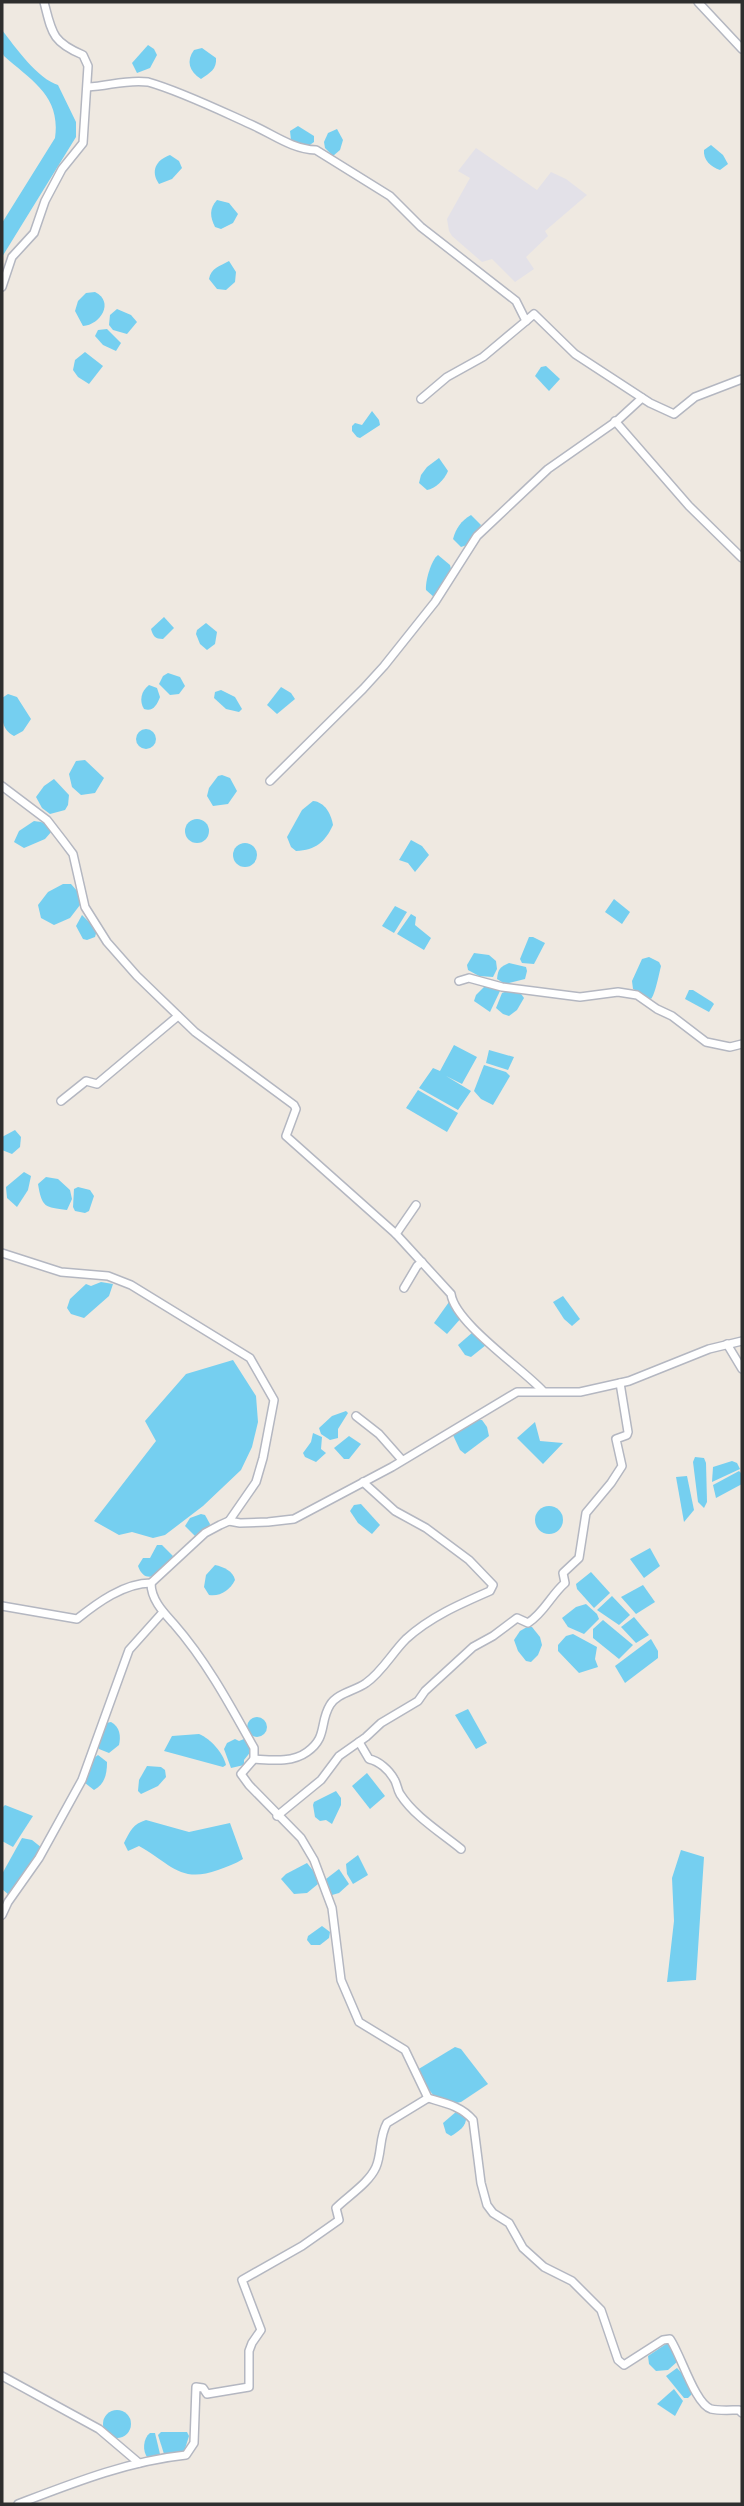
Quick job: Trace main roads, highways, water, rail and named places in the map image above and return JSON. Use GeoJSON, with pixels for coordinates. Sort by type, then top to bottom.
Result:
{"type":"FeatureCollection","features":[{"type":"Feature","properties":{"kind":"water"},"geometry":{"type":"Polygon","coordinates":[[[2,30],[35,69],[50,82],[58,85],[76,122],[76,137],[2,257],[2,223],[55,138],[56,123],[49,100],[34,82],[4,56],[2,30]]]}},
{"type":"Feature","properties":{"kind":"water"},"geometry":{"type":"Polygon","coordinates":[[[148,45],[157,55],[150,68],[137,73],[132,63],[148,45]]]}},
{"type":"Feature","properties":{"kind":"water"},"geometry":{"type":"Polygon","coordinates":[[[202,48],[216,58],[216,62],[212,70],[201,79],[191,69],[190,62],[194,50],[202,48]]]}},
{"type":"Feature","properties":{"kind":"water"},"geometry":{"type":"Polygon","coordinates":[[[298,126],[314,136],[314,142],[307,147],[291,140],[290,131],[298,126]]]}},
{"type":"Feature","properties":{"kind":"water"},"geometry":{"type":"Polygon","coordinates":[[[337,129],[343,140],[340,150],[333,156],[325,148],[324,142],[328,133],[337,129]]]}},
{"type":"Feature","properties":{"kind":"water"},"geometry":{"type":"Polygon","coordinates":[[[711,145],[723,155],[728,164],[720,170],[706,160],[704,150],[711,145]]]}},
{"type":"Feature","properties":{"kind":"water"},"geometry":{"type":"Polygon","coordinates":[[[170,155],[179,161],[182,168],[172,179],[159,184],[155,175],[156,166],[170,155]]]}},
{"type":"Feature","properties":{"kind":"water"},"geometry":{"type":"Polygon","coordinates":[[[217,200],[229,203],[238,214],[233,223],[221,229],[215,227],[211,216],[217,200]]]}},
{"type":"Feature","properties":{"kind":"water"},"geometry":{"type":"Polygon","coordinates":[[[229,261],[236,272],[235,282],[226,290],[217,289],[209,279],[210,275],[229,261]]]}},
{"type":"Feature","properties":{"kind":"water"},"geometry":{"type":"Polygon","coordinates":[[[95,292],[104,301],[103,312],[95,322],[83,326],[75,311],[78,301],[86,293],[95,292]]]}},
{"type":"Feature","properties":{"kind":"water"},"geometry":{"type":"Polygon","coordinates":[[[117,309],[131,315],[137,322],[127,334],[113,330],[109,325],[110,315],[117,309]]]}},
{"type":"Feature","properties":{"kind":"water"},"geometry":{"type":"Polygon","coordinates":[[[107,329],[121,343],[116,351],[103,345],[95,336],[98,330],[107,329]]]}},
{"type":"Feature","properties":{"kind":"water"},"geometry":{"type":"Polygon","coordinates":[[[85,352],[103,366],[89,384],[73,370],[75,360],[85,352]]]}},
{"type":"Feature","properties":{"kind":"water"},"geometry":{"type":"Polygon","coordinates":[[[546,366],[560,379],[549,391],[535,376],[541,367],[546,366]]]}},
{"type":"Feature","properties":{"kind":"water"},"geometry":{"type":"Polygon","coordinates":[[[372,411],[380,425],[360,438],[357,437],[352,426],[355,423],[362,425],[372,411]]]}},
{"type":"Feature","properties":{"kind":"water"},"geometry":{"type":"Polygon","coordinates":[[[439,458],[448,471],[439,483],[427,490],[419,483],[421,475],[439,458]]]}},
{"type":"Feature","properties":{"kind":"water"},"geometry":{"type":"Polygon","coordinates":[[[471,515],[481,525],[467,545],[461,547],[453,539],[454,535],[462,522],[471,515]]]}},
{"type":"Feature","properties":{"kind":"water"},"geometry":{"type":"Polygon","coordinates":[[[438,555],[450,565],[452,573],[435,598],[426,590],[426,586],[431,566],[438,555]]]}},
{"type":"Feature","properties":{"kind":"water"},"geometry":{"type":"Polygon","coordinates":[[[164,617],[174,628],[163,639],[154,635],[151,629],[164,617]]]}},
{"type":"Feature","properties":{"kind":"water"},"geometry":{"type":"Polygon","coordinates":[[[206,623],[217,632],[215,644],[207,650],[200,644],[196,634],[206,623]]]}},
{"type":"Feature","properties":{"kind":"water"},"geometry":{"type":"Polygon","coordinates":[[[168,673],[180,677],[185,686],[179,694],[170,695],[159,684],[168,673]]]}},
{"type":"Feature","properties":{"kind":"water"},"geometry":{"type":"Polygon","coordinates":[[[149,685],[157,688],[160,697],[154,707],[147,710],[142,706],[141,699],[149,685]]]}},
{"type":"Feature","properties":{"kind":"water"},"geometry":{"type":"Polygon","coordinates":[[[281,687],[295,699],[277,714],[267,705],[281,687]]]}},
{"type":"Feature","properties":{"kind":"water"},"geometry":{"type":"Polygon","coordinates":[[[221,690],[235,697],[242,709],[239,712],[226,709],[214,698],[215,692],[221,690]]]}},
{"type":"Feature","properties":{"kind":"water"},"geometry":{"type":"Polygon","coordinates":[[[8,694],[17,697],[31,719],[23,731],[14,736],[6,730],[3,721],[2,698],[8,694]]]}},
{"type":"Feature","properties":{"kind":"water"},"geometry":{"type":"Polygon","coordinates":[[[146,729],[153,732],[156,739],[153,746],[146,749],[139,746],[136,739],[139,732],[146,729]]]}},
{"type":"Feature","properties":{"kind":"water"},"geometry":{"type":"Polygon","coordinates":[[[85,760],[104,778],[95,793],[81,795],[72,787],[69,774],[76,761],[85,760]]]}},
{"type":"Feature","properties":{"kind":"water"},"geometry":{"type":"Polygon","coordinates":[[[218,776],[230,778],[237,791],[228,804],[213,806],[207,796],[209,788],[218,776]]]}},
{"type":"Feature","properties":{"kind":"water"},"geometry":{"type":"Polygon","coordinates":[[[54,779],[69,795],[68,805],[65,810],[50,814],[42,808],[36,797],[44,786],[54,779]]]}},
{"type":"Feature","properties":{"kind":"water"},"geometry":{"type":"Polygon","coordinates":[[[313,801],[327,809],[333,825],[319,844],[296,851],[287,837],[302,810],[313,801]]]}},
{"type":"Feature","properties":{"kind":"water"},"geometry":{"type":"Polygon","coordinates":[[[197,819],[206,822],[209,831],[206,840],[197,843],[188,840],[185,831],[188,822],[197,819]]]}},
{"type":"Feature","properties":{"kind":"water"},"geometry":{"type":"Polygon","coordinates":[[[34,821],[44,823],[52,831],[45,839],[24,848],[14,842],[19,831],[34,821]]]}},
{"type":"Feature","properties":{"kind":"water"},"geometry":{"type":"Polygon","coordinates":[[[411,840],[422,846],[429,855],[415,872],[408,863],[399,860],[411,840]]]}},
{"type":"Feature","properties":{"kind":"water"},"geometry":{"type":"Polygon","coordinates":[[[245,843],[256,850],[257,855],[250,866],[245,867],[234,860],[233,855],[240,844],[245,843]]]}},
{"type":"Feature","properties":{"kind":"water"},"geometry":{"type":"Polygon","coordinates":[[[63,884],[71,884],[78,892],[80,905],[70,918],[54,925],[41,918],[38,905],[48,892],[63,884]]]}},
{"type":"Feature","properties":{"kind":"water"},"geometry":{"type":"Polygon","coordinates":[[[614,899],[630,912],[622,924],[605,912],[614,899]]]}},
{"type":"Feature","properties":{"kind":"water"},"geometry":{"type":"Polygon","coordinates":[[[395,906],[407,912],[394,933],[382,926],[395,906]]]}},
{"type":"Feature","properties":{"kind":"water"},"geometry":{"type":"Polygon","coordinates":[[[411,914],[416,917],[415,925],[431,938],[424,950],[397,934],[411,914]]]}},
{"type":"Feature","properties":{"kind":"water"},"geometry":{"type":"Polygon","coordinates":[[[82,915],[97,930],[95,937],[83,939],[76,926],[82,915]]]}},
{"type":"Feature","properties":{"kind":"water"},"geometry":{"type":"Polygon","coordinates":[[[529,937],[545,943],[534,964],[522,963],[520,959],[529,937]]]}},
{"type":"Feature","properties":{"kind":"water"},"geometry":{"type":"Polygon","coordinates":[[[474,953],[489,955],[496,961],[497,969],[493,977],[479,976],[468,970],[467,965],[474,953]]]}},
{"type":"Feature","properties":{"kind":"water"},"geometry":{"type":"Polygon","coordinates":[[[649,957],[661,966],[651,999],[633,989],[632,981],[642,959],[649,957]]]}},
{"type":"Feature","properties":{"kind":"water"},"geometry":{"type":"Polygon","coordinates":[[[509,963],[526,967],[525,979],[505,984],[497,979],[500,969],[509,963]]]}},
{"type":"Feature","properties":{"kind":"water"},"geometry":{"type":"Polygon","coordinates":[[[485,986],[499,988],[500,991],[490,1012],[474,1001],[485,986]]]}},
{"type":"Feature","properties":{"kind":"water"},"geometry":{"type":"Polygon","coordinates":[[[689,990],[714,1004],[709,1012],[685,999],[689,990]]]}},
{"type":"Feature","properties":{"kind":"water"},"geometry":{"type":"Polygon","coordinates":[[[519,991],[524,998],[517,1010],[509,1016],[496,1008],[502,993],[519,991]]]}},
{"type":"Feature","properties":{"kind":"water"},"geometry":{"type":"Polygon","coordinates":[[[454,1045],[477,1057],[462,1084],[446,1076],[471,1091],[458,1110],[419,1088],[433,1068],[440,1071],[454,1045]]]}},
{"type":"Feature","properties":{"kind":"water"},"geometry":{"type":"Polygon","coordinates":[[[489,1050],[514,1057],[508,1070],[486,1063],[489,1050]]]}},
{"type":"Feature","properties":{"kind":"water"},"geometry":{"type":"Polygon","coordinates":[[[484,1065],[506,1072],[510,1076],[493,1105],[481,1099],[474,1091],[484,1065]]]}},
{"type":"Feature","properties":{"kind":"water"},"geometry":{"type":"Polygon","coordinates":[[[418,1090],[458,1113],[447,1132],[406,1108],[418,1090]]]}},
{"type":"Feature","properties":{"kind":"water"},"geometry":{"type":"Polygon","coordinates":[[[15,1130],[21,1137],[20,1147],[12,1154],[2,1150],[2,1137],[15,1130]]]}},
{"type":"Feature","properties":{"kind":"water"},"geometry":{"type":"Polygon","coordinates":[[[24,1172],[31,1176],[28,1190],[17,1207],[7,1198],[6,1187],[24,1172]]]}},
{"type":"Feature","properties":{"kind":"water"},"geometry":{"type":"Polygon","coordinates":[[[46,1177],[58,1179],[70,1190],[72,1199],[67,1210],[49,1207],[43,1202],[38,1184],[46,1177]]]}},
{"type":"Feature","properties":{"kind":"water"},"geometry":{"type":"Polygon","coordinates":[[[78,1187],[90,1190],[94,1196],[89,1211],[85,1213],[75,1211],[73,1207],[74,1189],[78,1187]]]}},
{"type":"Feature","properties":{"kind":"water"},"geometry":{"type":"Polygon","coordinates":[[[101,1282],[113,1284],[109,1296],[84,1318],[71,1314],[67,1308],[70,1299],[86,1284],[91,1286],[101,1282]]]}},
{"type":"Feature","properties":{"kind":"water"},"geometry":{"type":"Polygon","coordinates":[[[563,1296],[580,1319],[572,1326],[553,1302],[563,1296]]]}},
{"type":"Feature","properties":{"kind":"water"},"geometry":{"type":"Polygon","coordinates":[[[449,1302],[462,1317],[447,1334],[434,1323],[449,1302]]]}},
{"type":"Feature","properties":{"kind":"water"},"geometry":{"type":"Polygon","coordinates":[[[473,1332],[486,1345],[471,1357],[465,1355],[458,1345],[473,1332]]]}},
{"type":"Feature","properties":{"kind":"water"},"geometry":{"type":"Polygon","coordinates":[[[233,1360],[256,1396],[258,1422],[252,1447],[241,1470],[203,1506],[165,1535],[153,1538],[132,1532],[119,1535],[94,1521],[156,1441],[145,1421],[186,1374],[233,1360]]]}},
{"type":"Feature","properties":{"kind":"water"},"geometry":{"type":"Polygon","coordinates":[[[346,1411],[348,1413],[338,1429],[338,1438],[330,1440],[321,1434],[319,1428],[332,1416],[346,1411]]]}},
{"type":"Feature","properties":{"kind":"water"},"geometry":{"type":"Polygon","coordinates":[[[479,1420],[487,1427],[489,1436],[465,1454],[460,1450],[452,1433],[479,1420]]]}},
{"type":"Feature","properties":{"kind":"water"},"geometry":{"type":"Polygon","coordinates":[[[535,1422],[540,1441],[563,1443],[543,1464],[517,1438],[535,1422]]]}},
{"type":"Feature","properties":{"kind":"water"},"geometry":{"type":"Polygon","coordinates":[[[313,1433],[322,1437],[321,1449],[326,1453],[316,1462],[305,1457],[303,1453],[311,1442],[313,1433]]]}},
{"type":"Feature","properties":{"kind":"water"},"geometry":{"type":"Polygon","coordinates":[[[349,1436],[361,1444],[349,1459],[344,1459],[334,1448],[349,1436]]]}},
{"type":"Feature","properties":{"kind":"water"},"geometry":{"type":"Polygon","coordinates":[[[695,1457],[704,1458],[706,1463],[707,1502],[704,1508],[698,1502],[693,1462],[695,1457]]]}},
{"type":"Feature","properties":{"kind":"water"},"geometry":{"type":"Polygon","coordinates":[[[732,1461],[737,1463],[740,1469],[712,1482],[713,1467],[732,1461]]]}},
{"type":"Feature","properties":{"kind":"water"},"geometry":{"type":"Polygon","coordinates":[[[739,1471],[742,1474],[742,1484],[716,1498],[713,1485],[739,1471]]]}},
{"type":"Feature","properties":{"kind":"water"},"geometry":{"type":"Polygon","coordinates":[[[687,1476],[694,1510],[684,1522],[676,1477],[687,1476]]]}},
{"type":"Feature","properties":{"kind":"water"},"geometry":{"type":"Polygon","coordinates":[[[361,1504],[380,1525],[372,1534],[358,1523],[350,1511],[354,1505],[361,1504]]]}},
{"type":"Feature","properties":{"kind":"water"},"geometry":{"type":"Polygon","coordinates":[[[549,1506],[559,1510],[563,1520],[559,1530],[549,1534],[539,1530],[535,1520],[539,1510],[549,1506]]]}},
{"type":"Feature","properties":{"kind":"water"},"geometry":{"type":"Polygon","coordinates":[[[205,1515],[210,1524],[209,1528],[196,1537],[185,1526],[190,1518],[205,1515]]]}},
{"type":"Feature","properties":{"kind":"water"},"geometry":{"type":"Polygon","coordinates":[[[157,1545],[162,1545],[173,1556],[166,1567],[156,1575],[146,1576],[138,1566],[143,1558],[150,1558],[157,1545]]]}},
{"type":"Feature","properties":{"kind":"water"},"geometry":{"type":"Polygon","coordinates":[[[650,1548],[660,1566],[644,1578],[630,1559],[650,1548]]]}},
{"type":"Feature","properties":{"kind":"water"},"geometry":{"type":"Polygon","coordinates":[[[215,1565],[228,1570],[235,1580],[224,1592],[209,1595],[204,1587],[206,1575],[215,1565]]]}},
{"type":"Feature","properties":{"kind":"water"},"geometry":{"type":"Polygon","coordinates":[[[591,1572],[610,1593],[594,1608],[577,1589],[576,1584],[591,1572]]]}},
{"type":"Feature","properties":{"kind":"water"},"geometry":{"type":"Polygon","coordinates":[[[643,1585],[655,1602],[636,1614],[621,1597],[643,1585]]]}},
{"type":"Feature","properties":{"kind":"water"},"geometry":{"type":"Polygon","coordinates":[[[612,1596],[630,1615],[619,1625],[597,1610],[612,1596]]]}},
{"type":"Feature","properties":{"kind":"water"},"geometry":{"type":"Polygon","coordinates":[[[586,1604],[599,1619],[584,1634],[568,1627],[562,1618],[576,1607],[586,1604]]]}},
{"type":"Feature","properties":{"kind":"water"},"geometry":{"type":"Polygon","coordinates":[[[634,1617],[649,1635],[636,1643],[621,1627],[634,1617]]]}},
{"type":"Feature","properties":{"kind":"water"},"geometry":{"type":"Polygon","coordinates":[[[603,1620],[633,1645],[619,1659],[593,1638],[593,1629],[603,1620]]]}},
{"type":"Feature","properties":{"kind":"water"},"geometry":{"type":"Polygon","coordinates":[[[532,1627],[540,1637],[542,1645],[531,1662],[526,1661],[518,1651],[514,1640],[520,1631],[532,1627]]]}},
{"type":"Feature","properties":{"kind":"water"},"geometry":{"type":"Polygon","coordinates":[[[573,1634],[597,1647],[595,1659],[598,1667],[579,1673],[558,1651],[558,1645],[566,1636],[573,1634]]]}},
{"type":"Feature","properties":{"kind":"water"},"geometry":{"type":"Polygon","coordinates":[[[651,1639],[658,1651],[658,1658],[625,1683],[615,1666],[651,1639]]]}},
{"type":"Feature","properties":{"kind":"water"},"geometry":{"type":"Polygon","coordinates":[[[468,1709],[487,1743],[476,1749],[455,1715],[468,1709]]]}},
{"type":"Feature","properties":{"kind":"water"},"geometry":{"type":"Polygon","coordinates":[[[257,1717],[264,1720],[267,1727],[264,1734],[257,1737],[250,1734],[247,1727],[250,1720],[257,1717]]]}},
{"type":"Feature","properties":{"kind":"water"},"geometry":{"type":"Polygon","coordinates":[[[111,1722],[118,1729],[120,1738],[119,1745],[109,1753],[99,1749],[97,1741],[106,1723],[111,1722]]]}},
{"type":"Feature","properties":{"kind":"water"},"geometry":{"type":"Polygon","coordinates":[[[199,1734],[216,1747],[226,1765],[223,1767],[164,1751],[172,1736],[199,1734]]]}},
{"type":"Feature","properties":{"kind":"water"},"geometry":{"type":"Polygon","coordinates":[[[244,1739],[252,1750],[244,1760],[244,1765],[231,1768],[224,1749],[227,1743],[244,1739]]]}},
{"type":"Feature","properties":{"kind":"water"},"geometry":{"type":"Polygon","coordinates":[[[98,1755],[107,1762],[107,1771],[103,1782],[94,1790],[85,1783],[85,1779],[90,1763],[98,1755]]]}},
{"type":"Feature","properties":{"kind":"water"},"geometry":{"type":"Polygon","coordinates":[[[147,1766],[161,1767],[165,1770],[166,1777],[158,1786],[141,1794],[138,1791],[139,1780],[147,1766]]]}},
{"type":"Feature","properties":{"kind":"water"},"geometry":{"type":"Polygon","coordinates":[[[367,1773],[385,1796],[370,1809],[352,1786],[367,1773]]]}},
{"type":"Feature","properties":{"kind":"water"},"geometry":{"type":"Polygon","coordinates":[[[336,1791],[341,1798],[341,1805],[332,1824],[326,1820],[320,1821],[315,1817],[314,1802],[336,1791]]]}},
{"type":"Feature","properties":{"kind":"water"},"geometry":{"type":"Polygon","coordinates":[[[5,1805],[33,1816],[13,1847],[2,1841],[2,1808],[5,1805]]]}},
{"type":"Feature","properties":{"kind":"water"},"geometry":{"type":"Polygon","coordinates":[[[146,1820],[189,1832],[230,1823],[243,1859],[218,1870],[194,1875],[176,1870],[139,1846],[128,1851],[124,1843],[128,1835],[135,1826],[146,1820]]]}},
{"type":"Feature","properties":{"kind":"water"},"geometry":{"type":"Polygon","coordinates":[[[22,1838],[32,1840],[42,1848],[9,1895],[2,1889],[2,1874],[22,1838]]]}},
{"type":"Feature","properties":{"kind":"water"},"geometry":{"type":"Polygon","coordinates":[[[681,1850],[704,1857],[696,1980],[667,1982],[674,1921],[672,1878],[681,1850]]]}},
{"type":"Feature","properties":{"kind":"water"},"geometry":{"type":"Polygon","coordinates":[[[358,1855],[368,1875],[353,1884],[347,1874],[346,1864],[358,1855]]]}},
{"type":"Feature","properties":{"kind":"water"},"geometry":{"type":"Polygon","coordinates":[[[307,1863],[315,1873],[318,1884],[307,1893],[294,1894],[281,1879],[307,1863]]]}},
{"type":"Feature","properties":{"kind":"water"},"geometry":{"type":"Polygon","coordinates":[[[339,1869],[349,1884],[339,1893],[332,1895],[326,1879],[339,1869]]]}},
{"type":"Feature","properties":{"kind":"water"},"geometry":{"type":"Polygon","coordinates":[[[322,1926],[330,1932],[329,1938],[320,1945],[311,1945],[307,1940],[308,1936],[322,1926]]]}},
{"type":"Feature","properties":{"kind":"water"},"geometry":{"type":"Polygon","coordinates":[[[455,2047],[461,2049],[488,2084],[456,2103],[435,2097],[422,2082],[417,2070],[455,2047]]]}},
{"type":"Feature","properties":{"kind":"water"},"geometry":{"type":"Polygon","coordinates":[[[457,2111],[466,2117],[466,2120],[451,2136],[446,2133],[443,2123],[457,2111]]]}},
{"type":"Feature","properties":{"kind":"water"},"geometry":{"type":"Polygon","coordinates":[[[669,2342],[678,2361],[668,2370],[656,2371],[649,2364],[648,2356],[669,2342]]]}},
{"type":"Feature","properties":{"kind":"water"},"geometry":{"type":"Polygon","coordinates":[[[677,2368],[694,2392],[688,2398],[684,2398],[666,2376],[677,2368]]]}},
{"type":"Feature","properties":{"kind":"water"},"geometry":{"type":"Polygon","coordinates":[[[674,2389],[683,2401],[675,2416],[657,2404],[674,2389]]]}},
{"type":"Feature","properties":{"kind":"water"},"geometry":{"type":"Polygon","coordinates":[[[117,2410],[127,2414],[131,2424],[127,2434],[117,2438],[107,2434],[103,2424],[107,2414],[117,2410]]]}},
{"type":"Feature","properties":{"kind":"water"},"geometry":{"type":"Polygon","coordinates":[[[161,2432],[187,2432],[189,2436],[184,2452],[164,2454],[158,2435],[161,2432]]]}},
{"type":"Feature","properties":{"kind":"water"},"geometry":{"type":"Polygon","coordinates":[[[150,2433],[155,2433],[160,2454],[148,2458],[144,2445],[150,2433]]]}}]}
